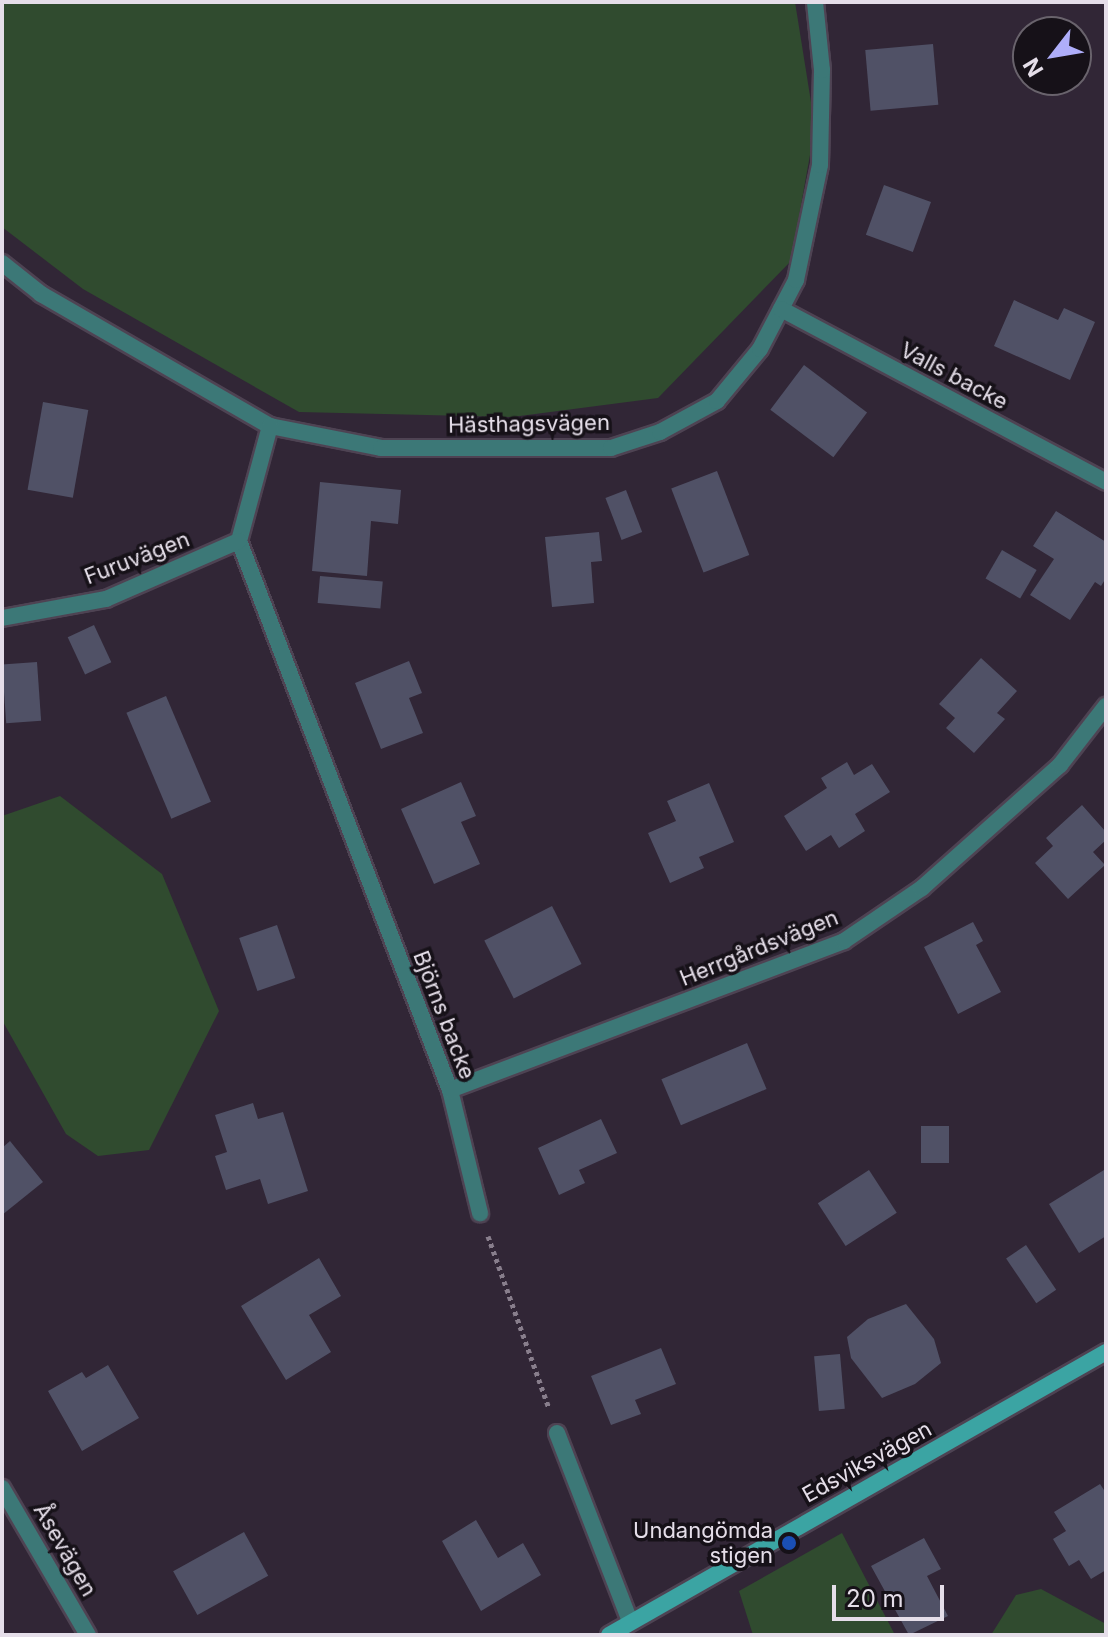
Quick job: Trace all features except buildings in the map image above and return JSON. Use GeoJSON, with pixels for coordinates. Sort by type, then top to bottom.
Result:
{"type":"FeatureCollection","features":[{"type":"Feature","properties":{"kind":"street","name":"Hästhagsvägen"},"geometry":{"type":"LineString","coordinates":[[2,263],[41,294],[270,426],[381,448],[611,448],[660,432],[717,401],[760,349],[796,280],[820,165],[822,70],[815,2]]}},
{"type":"Feature","properties":{"kind":"street","name":"Valls backe"},"geometry":{"type":"LineString","coordinates":[[781,309],[1106,482]]}},
{"type":"Feature","properties":{"kind":"street"},"geometry":{"type":"LineString","coordinates":[[239,541],[270,426]]}},
{"type":"Feature","properties":{"kind":"street","name":"Furuvägen"},"geometry":{"type":"LineString","coordinates":[[2,618],[106,599],[239,541]]}},
{"type":"Feature","properties":{"kind":"street","name":"Björns backe"},"geometry":{"type":"LineString","coordinates":[[239,541],[450,1090],[480,1213]]}},
{"type":"Feature","properties":{"kind":"street","name":"Herrgårdsvägen"},"geometry":{"type":"LineString","coordinates":[[450,1090],[844,941],[922,888],[1060,765],[1106,706]]}},
{"type":"Feature","properties":{"kind":"street","name":"Edsviksvägen"},"geometry":{"type":"LineString","coordinates":[[609,1635],[1106,1352]]}},
{"type":"Feature","properties":{"kind":"street"},"geometry":{"type":"LineString","coordinates":[[557,1433],[630,1621]]}},
{"type":"Feature","properties":{"kind":"street","name":"Åsevägen"},"geometry":{"type":"LineString","coordinates":[[2,1488],[88,1635]]}},
{"type":"Feature","properties":{"kind":"path"},"geometry":{"type":"LineString","coordinates":[[480,1213],[557,1433]]}},
{"type":"Feature","properties":{"kind":"green space"},"geometry":{"type":"Polygon","coordinates":[[[2,2],[795,2],[815,127],[791,261],[658,398],[512,417],[299,412],[83,289],[2,227],[2,2]]]}},
{"type":"Feature","properties":{"kind":"green space"},"geometry":{"type":"Polygon","coordinates":[[[60,796],[162,874],[219,1011],[149,1150],[98,1156],[66,1134],[2,1020],[2,816],[60,796]]]}},
{"type":"Feature","properties":{"kind":"green space"},"geometry":{"type":"Polygon","coordinates":[[[842,1533],[895,1635],[753,1635],[739,1591],[842,1533]]]}},
{"type":"Feature","properties":{"kind":"green space"},"geometry":{"type":"Polygon","coordinates":[[[1041,1589],[1106,1624],[1106,1635],[991,1635],[1016,1595],[1041,1589]]]}},
{"type":"Feature","properties":{"kind":"place","name":"Undangömda stigen"},"geometry":{"type":"Point","coordinates":[789,1543]}}]}
